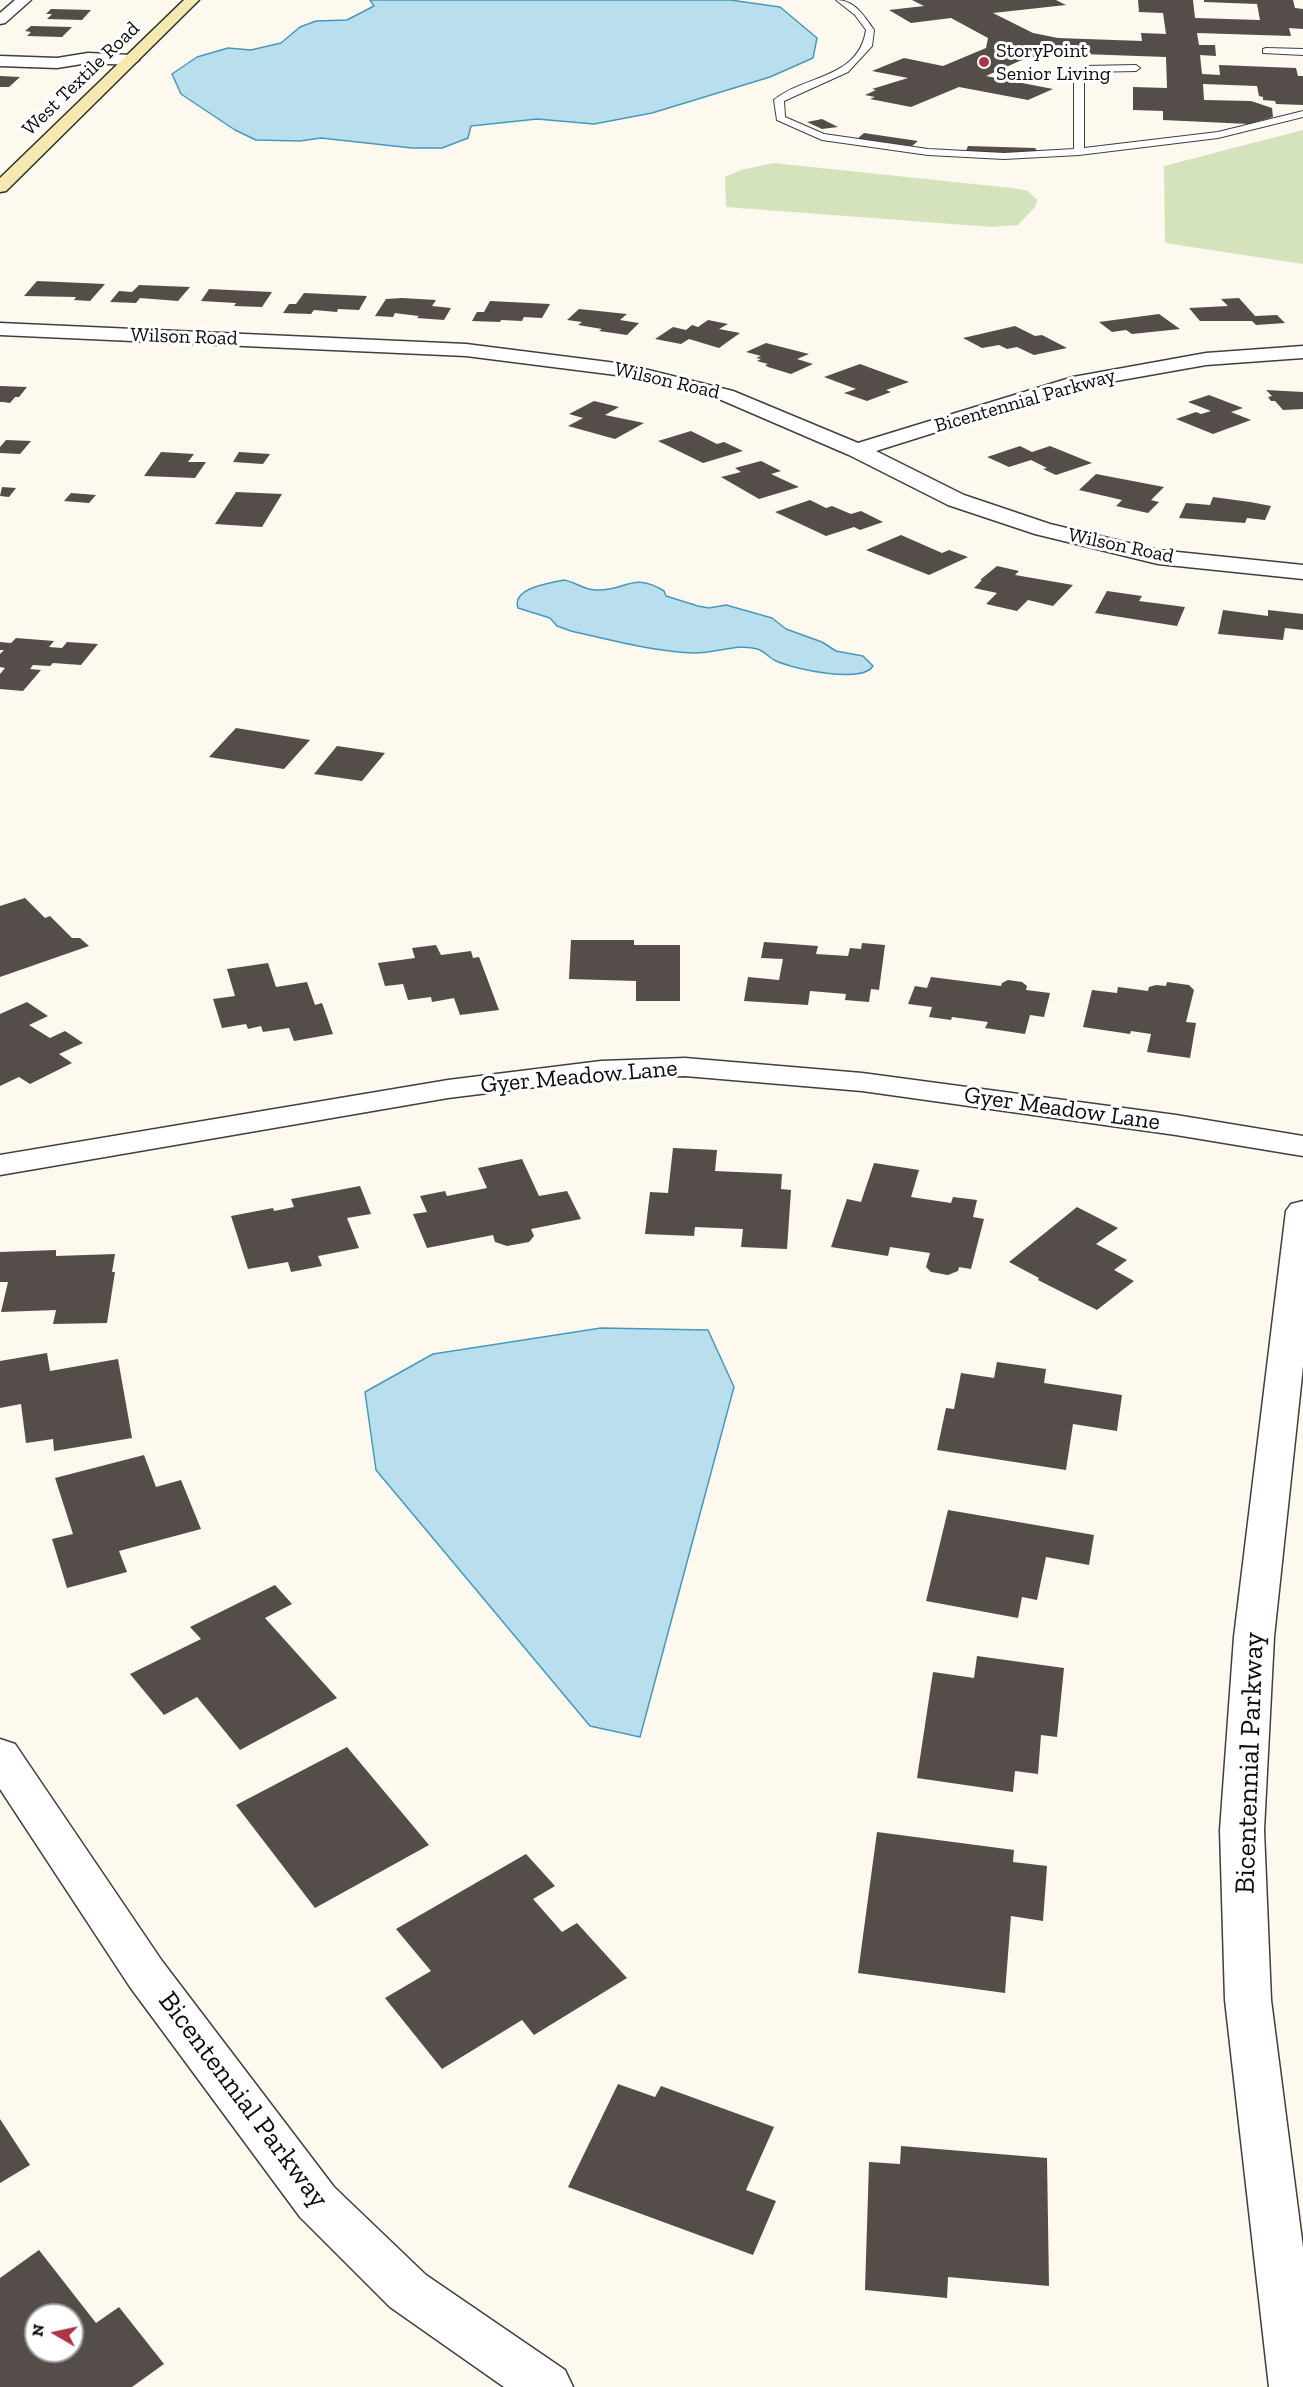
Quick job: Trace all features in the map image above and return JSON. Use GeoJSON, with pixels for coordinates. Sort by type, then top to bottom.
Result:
{"type":"FeatureCollection","features":[{"type":"Feature","properties":{"kind":"main road","name":"West Textile Road"},"geometry":{"type":"LineString","coordinates":[[0,187],[192,0]]}},
{"type":"Feature","properties":{"kind":"street"},"geometry":{"type":"LineString","coordinates":[[0,20],[24,0]]}},
{"type":"Feature","properties":{"kind":"street"},"geometry":{"type":"LineString","coordinates":[[0,50],[66,52],[88,58]]}},
{"type":"Feature","properties":{"kind":"street"},"geometry":{"type":"LineString","coordinates":[[0,61],[57,63],[88,58],[130,60]]}},
{"type":"Feature","properties":{"kind":"street","name":"Wilson Road"},"geometry":{"type":"LineString","coordinates":[[0,329],[455,350],[624,370],[726,395],[856,450],[956,500],[1043,529],[1158,557],[1303,573]]}},
{"type":"Feature","properties":{"kind":"street","name":"Bicentennial Parkway"},"geometry":{"type":"LineString","coordinates":[[856,450],[1073,383],[1206,359],[1303,352]]}},
{"type":"Feature","properties":{"kind":"street","name":"Gyer Meadow Lane"},"geometry":{"type":"LineString","coordinates":[[0,1165],[448,1089],[601,1070],[685,1067],[862,1082],[1176,1125],[1303,1146]]}},
{"type":"Feature","properties":{"kind":"street","name":"Bicentennial Parkway"},"geometry":{"type":"LineString","coordinates":[[1295,2387],[1248,2001],[1242,1830],[1254,1637],[1303,1211]]}},
{"type":"Feature","properties":{"kind":"street","name":"Bicentennial Parkway"},"geometry":{"type":"LineString","coordinates":[[0,1755],[146,1974],[317,2202],[408,2291],[547,2387]]}},
{"type":"Feature","properties":{"kind":"lane"},"geometry":{"type":"LineString","coordinates":[[840,0],[858,13],[870,30],[868,46],[845,70],[779,100],[780,118],[822,137],[928,152],[1004,156],[1079,152],[1218,135],[1303,114]]}},
{"type":"Feature","properties":{"kind":"lane"},"geometry":{"type":"LineString","coordinates":[[1266,51],[1303,52]]}},
{"type":"Feature","properties":{"kind":"lane"},"geometry":{"type":"LineString","coordinates":[[1079,152],[1079,77],[1085,69],[1136,68]]}},
{"type":"Feature","properties":{"kind":"green space"},"geometry":{"type":"Polygon","coordinates":[[[1303,130],[1303,264],[1165,243],[1164,166],[1303,130]]]}},
{"type":"Feature","properties":{"kind":"green space"},"geometry":{"type":"Polygon","coordinates":[[[773,163],[1012,188],[1028,191],[1037,200],[1036,206],[1018,225],[992,227],[726,207],[725,177],[741,170],[773,163]]]}},
{"type":"Feature","properties":{"kind":"water"},"geometry":{"type":"Polygon","coordinates":[[[370,0],[730,0],[780,7],[817,38],[813,58],[770,77],[652,113],[594,124],[537,119],[471,126],[468,138],[442,148],[412,148],[321,138],[300,141],[256,140],[235,130],[181,94],[172,74],[197,57],[228,48],[251,50],[281,43],[300,27],[316,21],[347,20],[374,6],[370,0]]]}},
{"type":"Feature","properties":{"kind":"water"},"geometry":{"type":"Polygon","coordinates":[[[564,580],[595,590],[605,590],[636,582],[644,583],[664,591],[666,596],[698,606],[709,608],[726,605],[772,618],[786,629],[822,642],[836,651],[863,656],[873,666],[855,674],[827,673],[785,664],[750,647],[693,653],[647,648],[571,631],[557,626],[550,618],[518,608],[517,601],[526,591],[564,580]]]}},
{"type":"Feature","properties":{"kind":"water"},"geometry":{"type":"Polygon","coordinates":[[[601,1328],[708,1330],[734,1387],[640,1737],[590,1726],[376,1470],[365,1392],[433,1354],[601,1328]]]}},
{"type":"Feature","properties":{"kind":"building","name":"StoryPoint Senior Living"},"geometry":{"type":"Polygon","coordinates":[[[912,0],[1056,0],[1066,5],[993,13],[1033,33],[1058,38],[1142,41],[1141,33],[1166,34],[1163,13],[1139,12],[1138,0],[1193,0],[1195,18],[1260,20],[1257,4],[1204,2],[1204,0],[1293,0],[1295,8],[1303,9],[1303,29],[1289,28],[1291,36],[1197,33],[1199,45],[1215,45],[1216,56],[1200,55],[1202,74],[1220,75],[1219,65],[1296,68],[1298,76],[1303,76],[1303,105],[1276,104],[1275,101],[1263,100],[1263,97],[1259,96],[1257,86],[1203,84],[1204,100],[1251,101],[1272,108],[1273,117],[1249,124],[1163,120],[1163,111],[1133,110],[1133,87],[1167,88],[1166,57],[1055,53],[1024,59],[986,76],[1053,89],[1028,100],[959,87],[911,107],[870,99],[875,97],[865,95],[876,90],[872,89],[908,78],[872,71],[904,58],[943,66],[986,48],[988,38],[951,18],[911,23],[889,10],[924,6],[912,0]]]}},
{"type":"Feature","properties":{"kind":"building"},"geometry":{"type":"Polygon","coordinates":[[[51,9],[91,10],[82,20],[47,19],[52,14],[46,14],[51,9]]]}},
{"type":"Feature","properties":{"kind":"building"},"geometry":{"type":"Polygon","coordinates":[[[31,26],[72,27],[62,37],[27,36],[31,32],[25,31],[31,26]]]}},
{"type":"Feature","properties":{"kind":"building"},"geometry":{"type":"Polygon","coordinates":[[[0,76],[20,77],[9,87],[0,87],[0,76]]]}},
{"type":"Feature","properties":{"kind":"building"},"geometry":{"type":"Polygon","coordinates":[[[822,119],[838,127],[822,129],[807,122],[822,119]]]}},
{"type":"Feature","properties":{"kind":"building"},"geometry":{"type":"Polygon","coordinates":[[[864,133],[918,141],[912,146],[857,139],[864,133]]]}},
{"type":"Feature","properties":{"kind":"building"},"geometry":{"type":"Polygon","coordinates":[[[968,146],[1035,148],[1039,154],[966,151],[968,146]]]}},
{"type":"Feature","properties":{"kind":"building"},"geometry":{"type":"Polygon","coordinates":[[[37,281],[105,284],[90,301],[74,300],[76,297],[24,296],[37,281]]]}},
{"type":"Feature","properties":{"kind":"building"},"geometry":{"type":"Polygon","coordinates":[[[139,285],[190,287],[178,301],[140,298],[136,303],[110,302],[119,291],[132,292],[139,285]]]}},
{"type":"Feature","properties":{"kind":"building"},"geometry":{"type":"Polygon","coordinates":[[[209,289],[272,292],[262,307],[234,306],[236,303],[201,301],[209,289]]]}},
{"type":"Feature","properties":{"kind":"building"},"geometry":{"type":"Polygon","coordinates":[[[304,293],[367,296],[359,310],[338,309],[337,312],[314,310],[311,314],[283,313],[289,304],[296,304],[304,293]]]}},
{"type":"Feature","properties":{"kind":"building"},"geometry":{"type":"Polygon","coordinates":[[[1239,298],[1255,316],[1277,315],[1285,323],[1256,325],[1252,321],[1200,321],[1189,308],[1228,306],[1221,299],[1239,298]]]}},
{"type":"Feature","properties":{"kind":"building"},"geometry":{"type":"Polygon","coordinates":[[[386,299],[436,300],[432,306],[451,308],[444,320],[417,318],[419,316],[395,313],[393,317],[375,316],[386,299]]]}},
{"type":"Feature","properties":{"kind":"building"},"geometry":{"type":"Polygon","coordinates":[[[490,301],[550,304],[542,318],[524,317],[522,321],[501,320],[500,322],[472,321],[477,312],[484,312],[490,301]]]}},
{"type":"Feature","properties":{"kind":"building"},"geometry":{"type":"Polygon","coordinates":[[[579,309],[627,314],[620,320],[639,323],[627,335],[599,331],[602,329],[578,325],[582,322],[567,320],[579,309]]]}},
{"type":"Feature","properties":{"kind":"building"},"geometry":{"type":"Polygon","coordinates":[[[1159,314],[1180,329],[1132,334],[1126,330],[1112,332],[1099,322],[1159,314]]]}},
{"type":"Feature","properties":{"kind":"building"},"geometry":{"type":"Polygon","coordinates":[[[708,320],[728,324],[719,329],[740,333],[719,348],[689,339],[681,344],[655,339],[673,327],[686,330],[692,325],[698,327],[708,320]]]}},
{"type":"Feature","properties":{"kind":"building"},"geometry":{"type":"Polygon","coordinates":[[[1015,326],[1035,336],[1042,335],[1067,348],[1034,355],[1017,347],[1007,349],[999,345],[982,348],[963,338],[1015,326]]]}},
{"type":"Feature","properties":{"kind":"building"},"geometry":{"type":"Polygon","coordinates":[[[766,343],[809,354],[797,359],[813,364],[791,374],[768,367],[765,365],[768,364],[757,361],[761,359],[756,358],[761,356],[746,352],[766,343]]]}},
{"type":"Feature","properties":{"kind":"building"},"geometry":{"type":"Polygon","coordinates":[[[860,364],[909,382],[886,390],[891,392],[867,401],[844,393],[856,389],[824,377],[860,364]]]}},
{"type":"Feature","properties":{"kind":"building"},"geometry":{"type":"Polygon","coordinates":[[[0,386],[27,387],[10,403],[0,402],[0,386]]]}},
{"type":"Feature","properties":{"kind":"building"},"geometry":{"type":"Polygon","coordinates":[[[1266,390],[1303,392],[1303,409],[1283,410],[1275,401],[1271,401],[1268,397],[1272,396],[1266,390]]]}},
{"type":"Feature","properties":{"kind":"building"},"geometry":{"type":"Polygon","coordinates":[[[1209,395],[1243,408],[1231,412],[1251,420],[1213,434],[1176,419],[1196,412],[1201,414],[1211,411],[1188,402],[1209,395]]]}},
{"type":"Feature","properties":{"kind":"building"},"geometry":{"type":"Polygon","coordinates":[[[594,401],[619,407],[605,415],[644,423],[615,439],[568,426],[583,418],[569,414],[594,401]]]}},
{"type":"Feature","properties":{"kind":"building"},"geometry":{"type":"Polygon","coordinates":[[[691,431],[717,444],[724,442],[743,451],[703,463],[658,441],[691,431]]]}},
{"type":"Feature","properties":{"kind":"building"},"geometry":{"type":"Polygon","coordinates":[[[6,440],[31,441],[20,454],[0,453],[0,447],[6,440]]]}},
{"type":"Feature","properties":{"kind":"building"},"geometry":{"type":"Polygon","coordinates":[[[1020,446],[1032,452],[1050,446],[1092,463],[1056,475],[1031,460],[1009,467],[987,457],[1020,446]]]}},
{"type":"Feature","properties":{"kind":"building"},"geometry":{"type":"Polygon","coordinates":[[[161,452],[194,454],[188,462],[206,462],[195,478],[144,476],[161,452]]]}},
{"type":"Feature","properties":{"kind":"building"},"geometry":{"type":"Polygon","coordinates":[[[239,452],[270,454],[263,464],[233,462],[239,452]]]}},
{"type":"Feature","properties":{"kind":"building"},"geometry":{"type":"Polygon","coordinates":[[[761,461],[781,471],[771,474],[799,487],[759,499],[721,477],[741,472],[735,468],[761,461]]]}},
{"type":"Feature","properties":{"kind":"building"},"geometry":{"type":"Polygon","coordinates":[[[1096,474],[1164,487],[1151,500],[1159,502],[1148,513],[1116,506],[1122,500],[1079,490],[1096,474]]]}},
{"type":"Feature","properties":{"kind":"building"},"geometry":{"type":"Polygon","coordinates":[[[2,487],[16,488],[9,497],[0,496],[2,487]]]}},
{"type":"Feature","properties":{"kind":"building"},"geometry":{"type":"Polygon","coordinates":[[[236,492],[282,494],[262,527],[215,524],[236,492]]]}},
{"type":"Feature","properties":{"kind":"building"},"geometry":{"type":"Polygon","coordinates":[[[71,493],[96,495],[89,503],[64,501],[71,493]]]}},
{"type":"Feature","properties":{"kind":"building"},"geometry":{"type":"Polygon","coordinates":[[[1213,497],[1271,506],[1265,520],[1247,518],[1245,523],[1179,518],[1186,503],[1210,505],[1213,497]]]}},
{"type":"Feature","properties":{"kind":"building"},"geometry":{"type":"Polygon","coordinates":[[[810,500],[826,508],[832,506],[851,514],[861,511],[883,522],[860,530],[854,527],[826,536],[775,512],[810,500]]]}},
{"type":"Feature","properties":{"kind":"building"},"geometry":{"type":"Polygon","coordinates":[[[901,535],[942,553],[949,550],[968,557],[929,575],[866,550],[901,535]]]}},
{"type":"Feature","properties":{"kind":"building"},"geometry":{"type":"Polygon","coordinates":[[[997,566],[1019,571],[1015,575],[1073,585],[1053,606],[1028,600],[1017,611],[986,604],[997,593],[974,588],[997,566]]]}},
{"type":"Feature","properties":{"kind":"building"},"geometry":{"type":"Polygon","coordinates":[[[1107,591],[1142,596],[1139,601],[1185,607],[1177,626],[1095,613],[1107,591]]]}},
{"type":"Feature","properties":{"kind":"building"},"geometry":{"type":"Polygon","coordinates":[[[1223,610],[1268,616],[1268,610],[1303,614],[1303,630],[1285,628],[1283,640],[1218,634],[1223,610]]]}},
{"type":"Feature","properties":{"kind":"building"},"geometry":{"type":"Polygon","coordinates":[[[16,638],[54,641],[49,647],[62,648],[67,642],[98,644],[81,665],[53,663],[50,666],[33,665],[30,669],[41,670],[23,691],[0,689],[0,674],[5,668],[0,667],[0,654],[4,650],[0,650],[0,642],[11,643],[16,638]]]}},
{"type":"Feature","properties":{"kind":"building"},"geometry":{"type":"Polygon","coordinates":[[[236,728],[310,740],[284,769],[209,757],[236,728]]]}},
{"type":"Feature","properties":{"kind":"building"},"geometry":{"type":"Polygon","coordinates":[[[337,746],[385,753],[362,781],[314,774],[337,746]]]}},
{"type":"Feature","properties":{"kind":"building"},"geometry":{"type":"Polygon","coordinates":[[[25,898],[45,918],[50,916],[72,938],[80,938],[89,946],[0,977],[0,906],[25,898]]]}},
{"type":"Feature","properties":{"kind":"building"},"geometry":{"type":"Polygon","coordinates":[[[571,940],[634,940],[634,945],[680,945],[680,1001],[636,1001],[636,981],[569,979],[571,940]]]}},
{"type":"Feature","properties":{"kind":"building"},"geometry":{"type":"Polygon","coordinates":[[[764,942],[818,946],[816,954],[848,956],[850,948],[861,949],[862,943],[885,945],[879,990],[871,989],[869,1002],[845,1000],[846,994],[810,991],[808,1005],[744,1001],[748,977],[779,980],[783,959],[761,958],[764,942]]]}},
{"type":"Feature","properties":{"kind":"building"},"geometry":{"type":"Polygon","coordinates":[[[436,945],[441,955],[471,951],[473,958],[479,957],[499,1010],[460,1015],[454,998],[432,1002],[431,997],[408,1000],[403,984],[385,986],[378,963],[415,958],[412,948],[436,945]]]}},
{"type":"Feature","properties":{"kind":"building"},"geometry":{"type":"Polygon","coordinates":[[[268,963],[276,987],[307,982],[315,1005],[322,1003],[333,1034],[294,1041],[289,1028],[263,1032],[261,1026],[248,1029],[246,1024],[222,1028],[213,999],[235,996],[227,969],[268,963]]]}},
{"type":"Feature","properties":{"kind":"building"},"geometry":{"type":"Polygon","coordinates":[[[931,977],[1001,986],[1008,980],[1022,982],[1027,986],[1026,990],[1050,993],[1044,1017],[1030,1015],[1025,1034],[985,1028],[988,1022],[952,1017],[951,1020],[929,1017],[932,1007],[908,1004],[915,986],[927,988],[931,977]]]}},
{"type":"Feature","properties":{"kind":"building"},"geometry":{"type":"Polygon","coordinates":[[[1167,982],[1189,985],[1194,990],[1186,1022],[1196,1023],[1190,1058],[1147,1052],[1151,1034],[1131,1031],[1130,1034],[1083,1027],[1092,990],[1117,993],[1118,987],[1148,991],[1149,987],[1156,985],[1166,986],[1167,982]]]}},
{"type":"Feature","properties":{"kind":"building"},"geometry":{"type":"Polygon","coordinates":[[[27,1002],[48,1016],[29,1025],[50,1038],[65,1031],[83,1043],[59,1054],[72,1063],[30,1084],[19,1077],[0,1086],[0,1014],[27,1002]]]}},
{"type":"Feature","properties":{"kind":"building"},"geometry":{"type":"Polygon","coordinates":[[[673,1148],[717,1150],[715,1171],[782,1174],[781,1189],[791,1190],[787,1249],[741,1247],[743,1229],[695,1227],[694,1236],[645,1234],[650,1192],[668,1193],[673,1148]]]}},
{"type":"Feature","properties":{"kind":"building"},"geometry":{"type":"Polygon","coordinates":[[[522,1159],[539,1196],[567,1191],[581,1219],[531,1229],[534,1236],[529,1242],[507,1246],[495,1242],[493,1235],[427,1248],[413,1214],[427,1212],[420,1196],[445,1191],[447,1196],[487,1188],[478,1168],[522,1159]]]}},
{"type":"Feature","properties":{"kind":"building"},"geometry":{"type":"Polygon","coordinates":[[[874,1163],[919,1170],[911,1197],[951,1203],[953,1197],[977,1200],[973,1217],[984,1219],[971,1269],[959,1267],[958,1271],[948,1275],[931,1272],[926,1267],[930,1253],[890,1247],[888,1256],[831,1247],[847,1199],[861,1202],[874,1163]]]}},
{"type":"Feature","properties":{"kind":"building"},"geometry":{"type":"Polygon","coordinates":[[[360,1186],[371,1214],[347,1218],[359,1248],[318,1256],[322,1266],[291,1272],[288,1262],[248,1269],[231,1216],[273,1208],[274,1211],[294,1207],[291,1199],[360,1186]]]}},
{"type":"Feature","properties":{"kind":"building"},"geometry":{"type":"Polygon","coordinates":[[[1077,1207],[1118,1228],[1096,1244],[1127,1260],[1114,1270],[1134,1281],[1097,1310],[1038,1280],[1039,1278],[1009,1262],[1077,1207]]]}},
{"type":"Feature","properties":{"kind":"building"},"geometry":{"type":"Polygon","coordinates":[[[56,1250],[56,1256],[115,1254],[112,1272],[115,1272],[107,1323],[53,1324],[56,1310],[1,1312],[8,1282],[0,1282],[0,1252],[56,1250]]]}},
{"type":"Feature","properties":{"kind":"building"},"geometry":{"type":"Polygon","coordinates":[[[47,1353],[50,1371],[118,1359],[132,1438],[54,1451],[53,1439],[26,1443],[21,1404],[0,1408],[0,1361],[47,1353]]]}},
{"type":"Feature","properties":{"kind":"building"},"geometry":{"type":"Polygon","coordinates":[[[997,1362],[1046,1369],[1044,1383],[1122,1395],[1117,1431],[1073,1424],[1066,1470],[937,1450],[946,1408],[954,1409],[961,1373],[994,1378],[997,1362]]]}},
{"type":"Feature","properties":{"kind":"building"},"geometry":{"type":"Polygon","coordinates":[[[144,1455],[156,1487],[181,1480],[201,1529],[119,1551],[127,1572],[67,1588],[52,1539],[73,1534],[55,1478],[144,1455]]]}},
{"type":"Feature","properties":{"kind":"building"},"geometry":{"type":"Polygon","coordinates":[[[948,1510],[1094,1535],[1089,1565],[1046,1557],[1037,1600],[1022,1597],[1018,1618],[926,1601],[948,1510]]]}},
{"type":"Feature","properties":{"kind":"building"},"geometry":{"type":"Polygon","coordinates":[[[275,1585],[292,1604],[265,1618],[337,1698],[240,1750],[197,1697],[164,1715],[130,1674],[201,1639],[190,1627],[275,1585]]]}},
{"type":"Feature","properties":{"kind":"building"},"geometry":{"type":"Polygon","coordinates":[[[977,1656],[1064,1668],[1057,1737],[1041,1735],[1038,1774],[1015,1771],[1013,1792],[917,1778],[933,1672],[974,1678],[977,1656]]]}},
{"type":"Feature","properties":{"kind":"building"},"geometry":{"type":"Polygon","coordinates":[[[347,1747],[429,1845],[315,1908],[236,1805],[347,1747]]]}},
{"type":"Feature","properties":{"kind":"building"},"geometry":{"type":"Polygon","coordinates":[[[877,1832],[1014,1850],[1013,1862],[1047,1866],[1043,1921],[1011,1916],[1005,1993],[858,1973],[877,1832]]]}},
{"type":"Feature","properties":{"kind":"building"},"geometry":{"type":"Polygon","coordinates":[[[526,1854],[555,1886],[533,1899],[562,1932],[577,1923],[627,1978],[534,2035],[522,2020],[442,2069],[385,1998],[431,1971],[396,1929],[526,1854]]]}},
{"type":"Feature","properties":{"kind":"building"},"geometry":{"type":"Polygon","coordinates":[[[618,2084],[655,2097],[661,2086],[774,2127],[746,2190],[776,2201],[753,2255],[568,2187],[618,2084]]]}},
{"type":"Feature","properties":{"kind":"building"},"geometry":{"type":"Polygon","coordinates":[[[0,2119],[30,2165],[0,2183],[0,2119]]]}},
{"type":"Feature","properties":{"kind":"building"},"geometry":{"type":"Polygon","coordinates":[[[901,2146],[1047,2158],[1049,2286],[948,2277],[947,2298],[865,2290],[869,2162],[900,2164],[901,2146]]]}},
{"type":"Feature","properties":{"kind":"building"},"geometry":{"type":"Polygon","coordinates":[[[39,2250],[80,2303],[24,2303],[24,2363],[84,2363],[84,2308],[96,2323],[119,2307],[164,2364],[132,2387],[0,2387],[0,2278],[39,2250]]]}},
{"type":"Feature","properties":{"kind":"place","name":"StoryPoint Senior Living"},"geometry":{"type":"Point","coordinates":[984,62]}}]}
